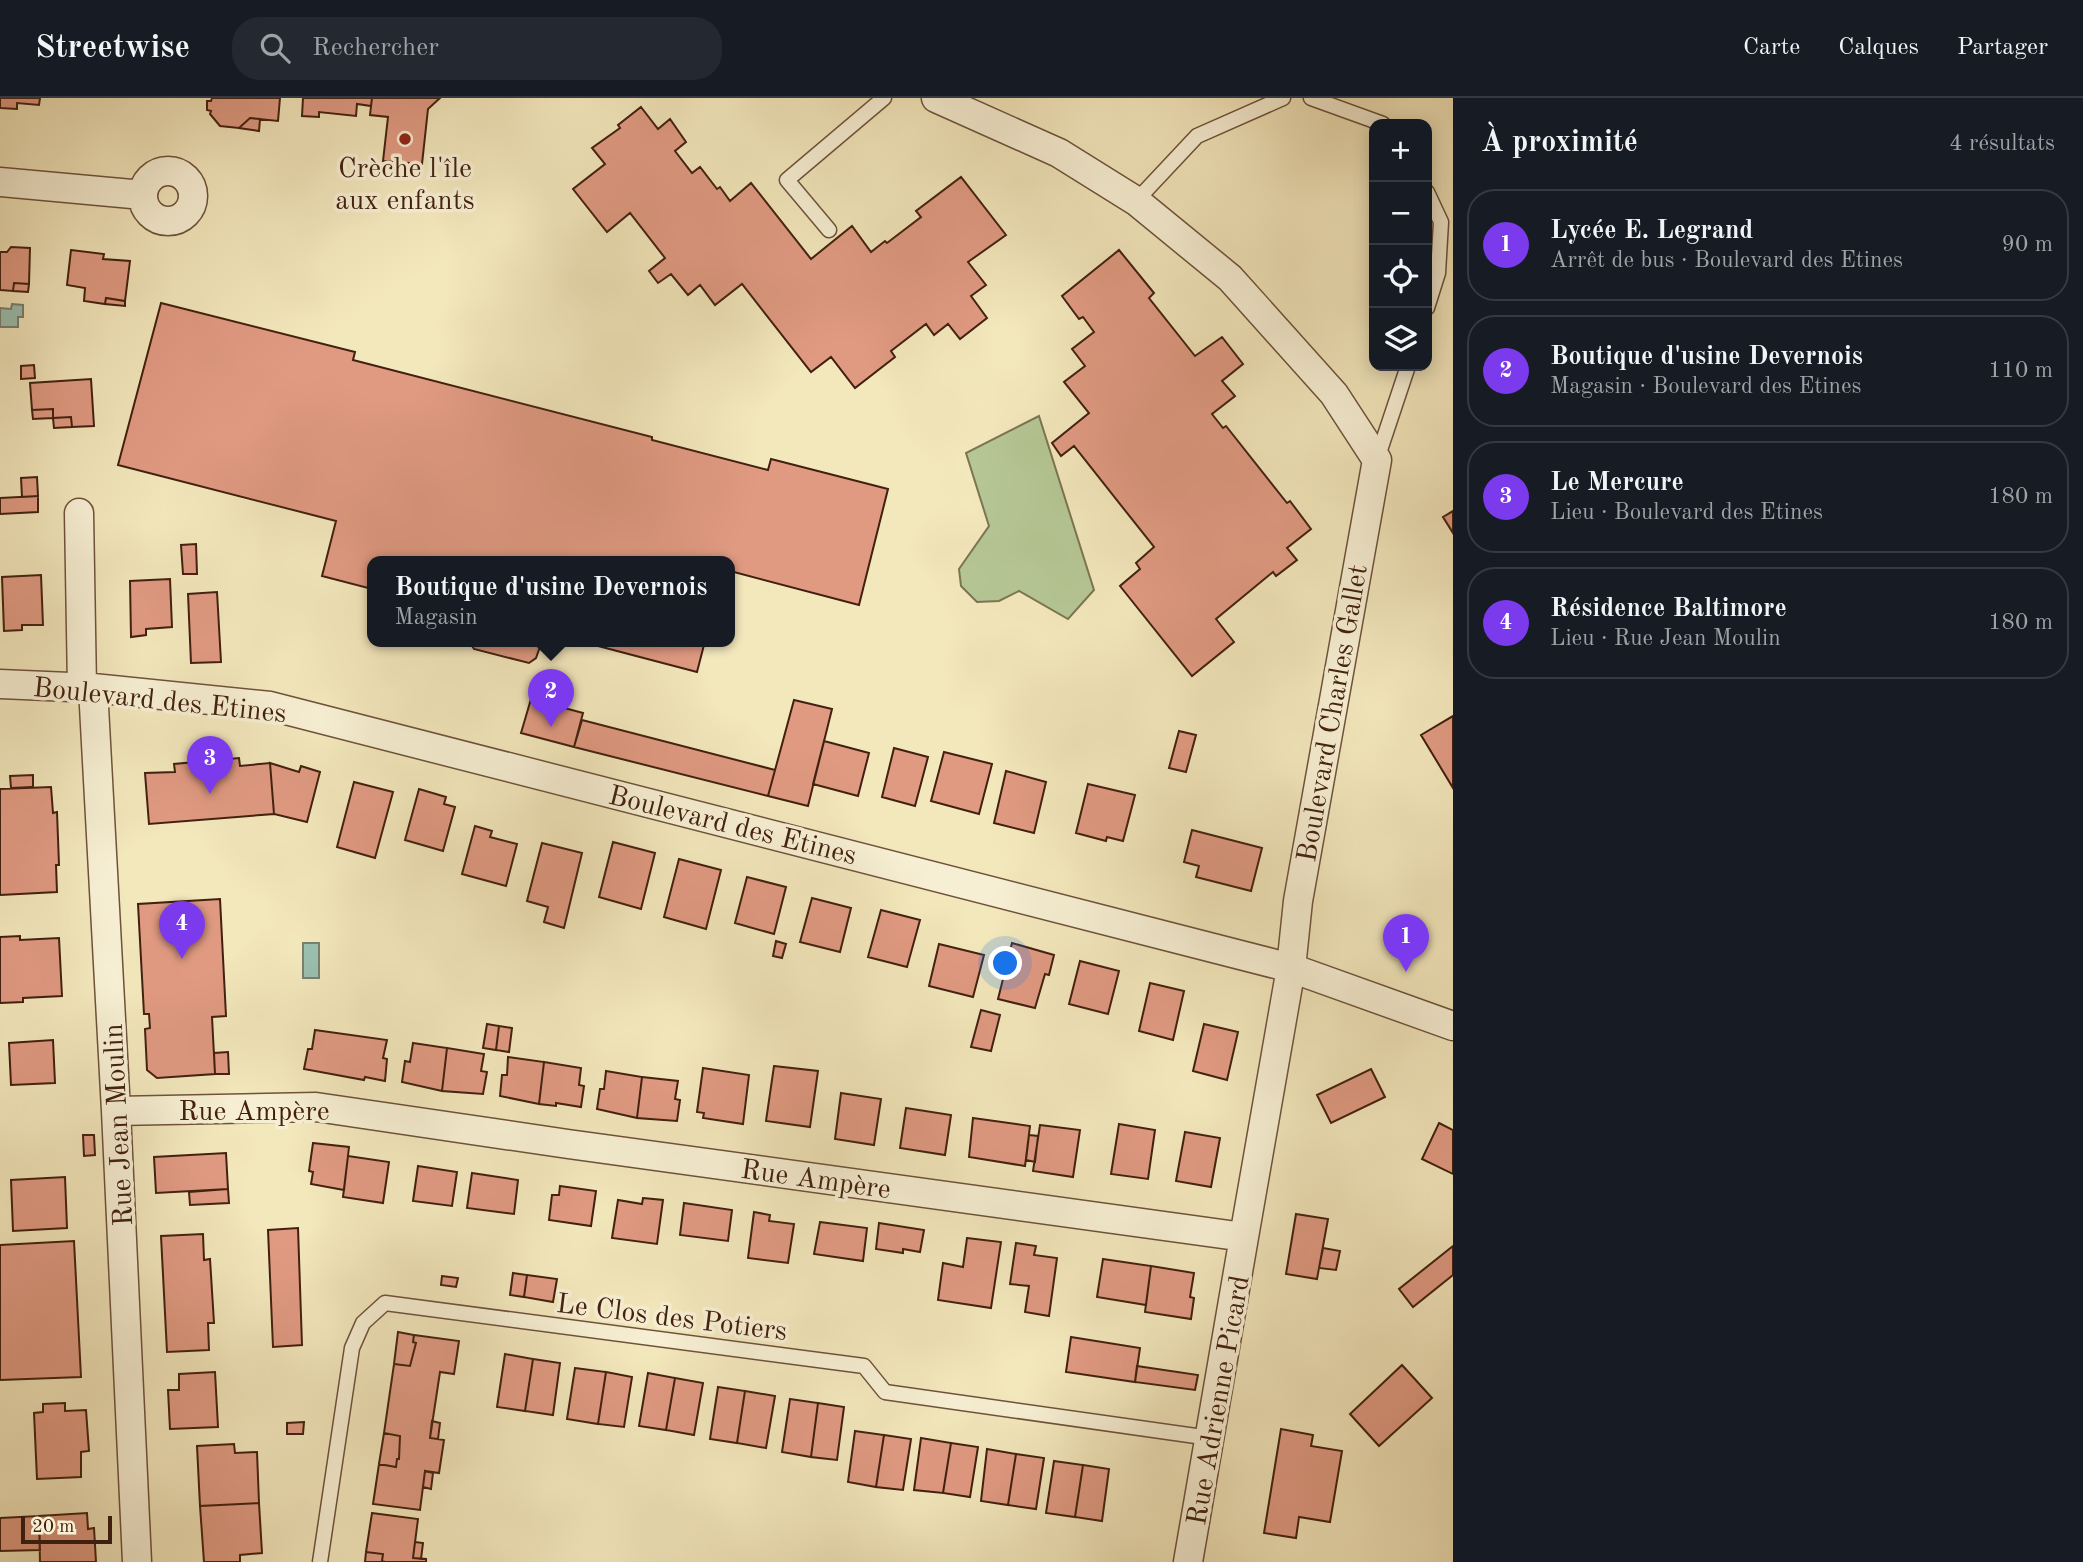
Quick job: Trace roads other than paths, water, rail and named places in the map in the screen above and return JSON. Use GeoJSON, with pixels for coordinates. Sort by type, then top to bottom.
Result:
{"type":"FeatureCollection","features":[{"type":"Feature","properties":{"kind":"street"},"geometry":{"type":"LineString","coordinates":[[936,98],[1059,153],[1136,201],[1230,278],[1334,394],[1377,460]]}},
{"type":"Feature","properties":{"kind":"street"},"geometry":{"type":"LineString","coordinates":[[0,182],[143,195]]}},
{"type":"Feature","properties":{"kind":"street","name":"Boulevard Charles Gallet"},"geometry":{"type":"LineString","coordinates":[[1291,968],[1298,901],[1377,460]]}},
{"type":"Feature","properties":{"kind":"street","name":"Rue Jean Moulin"},"geometry":{"type":"LineString","coordinates":[[79,513],[116,1111],[137,1562]]}},
{"type":"Feature","properties":{"kind":"street","name":"Boulevard des Etines"},"geometry":{"type":"LineString","coordinates":[[0,684],[88,688],[270,706],[1291,968],[1453,1026]]}},
{"type":"Feature","properties":{"kind":"street"},"geometry":{"type":"LineString","coordinates":[[1244,1237],[1291,968]]}},
{"type":"Feature","properties":{"kind":"street","name":"Rue Ampère"},"geometry":{"type":"LineString","coordinates":[[116,1111],[316,1107],[1244,1237]]}},
{"type":"Feature","properties":{"kind":"street","name":"Rue Adrienne Picard"},"geometry":{"type":"LineString","coordinates":[[1188,1562],[1244,1237]]}},
{"type":"Feature","properties":{"kind":"lane"},"geometry":{"type":"LineString","coordinates":[[829,230],[787,180],[884,98]]}},
{"type":"Feature","properties":{"kind":"lane"},"geometry":{"type":"LineString","coordinates":[[1136,201],[1197,136],[1283,98]]}},
{"type":"Feature","properties":{"kind":"lane"},"geometry":{"type":"LineString","coordinates":[[1311,98],[1369,119]]}},
{"type":"Feature","properties":{"kind":"lane"},"geometry":{"type":"LineString","coordinates":[[1432,203],[1441,222],[1438,273],[1432,292]]}},
{"type":"Feature","properties":{"kind":"lane","name":"Boulevard Charles Gallet"},"geometry":{"type":"LineString","coordinates":[[1377,460],[1406,371]]}},
{"type":"Feature","properties":{"kind":"lane","name":"Le Clos des Potiers"},"geometry":{"type":"LineString","coordinates":[[320,1562],[352,1348],[363,1323],[386,1303],[864,1366],[885,1392],[1210,1438]]}},
{"type":"Feature","properties":{"kind":"place","name":"Crèche l'île aux enfants"},"geometry":{"type":"Point","coordinates":[405,139]}},
{"type":"Feature","properties":{"kind":"place","name":"Boutique d'usine Devernois"},"geometry":{"type":"Point","coordinates":[551,727]}},
{"type":"Feature","properties":{"kind":"place","name":"Le Mercure"},"geometry":{"type":"Point","coordinates":[210,794]}},
{"type":"Feature","properties":{"kind":"place","name":"Résidence Baltimore"},"geometry":{"type":"Point","coordinates":[182,959]}},
{"type":"Feature","properties":{"kind":"place","name":"Lycée E. Legrand"},"geometry":{"type":"Point","coordinates":[1406,972]}}]}
